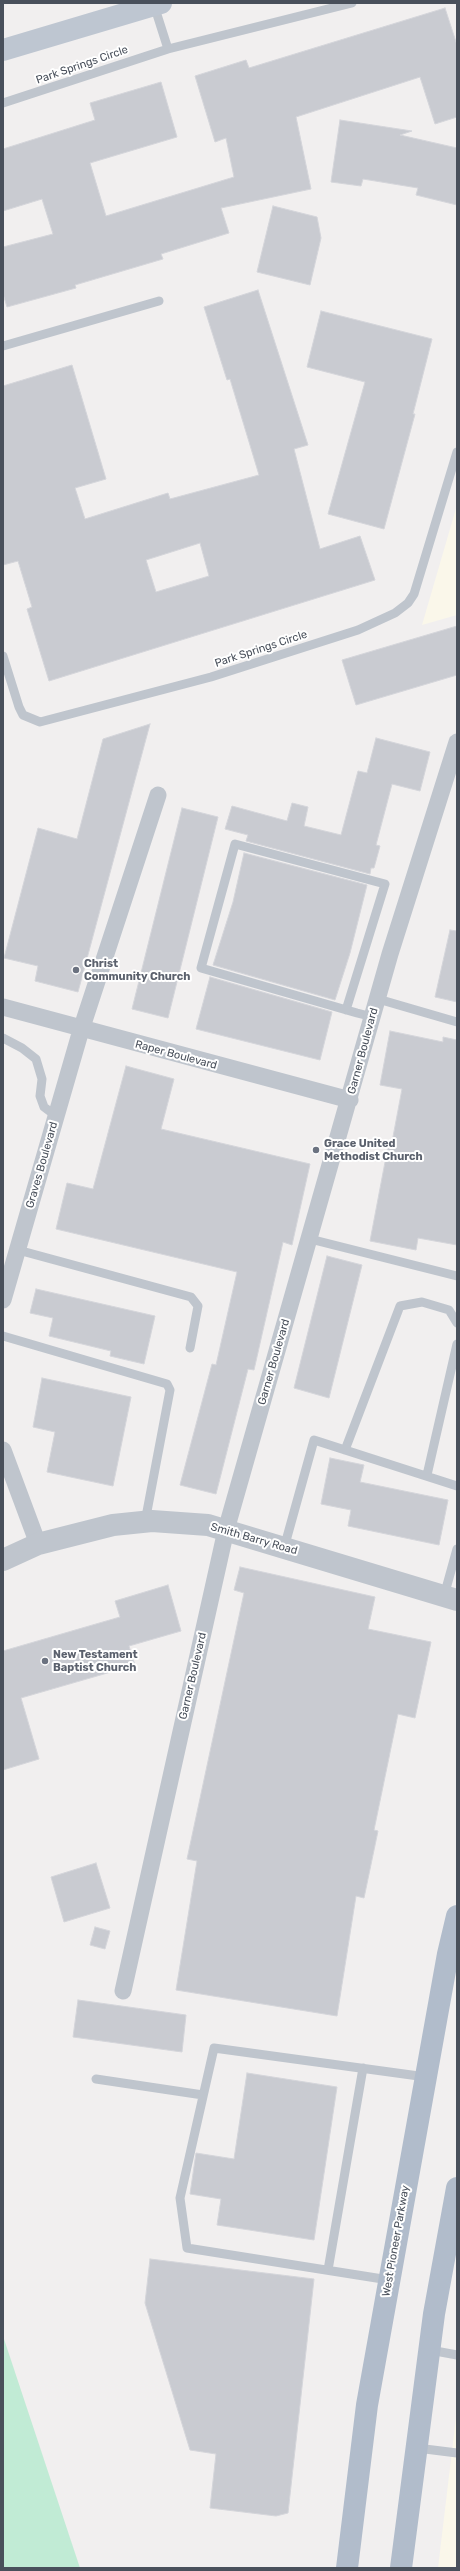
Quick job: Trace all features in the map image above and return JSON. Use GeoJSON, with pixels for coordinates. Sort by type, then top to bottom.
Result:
{"type":"FeatureCollection","features":[{"type":"Feature","properties":{"kind":"main road"},"geometry":{"type":"LineString","coordinates":[[3,50],[156,4]]}},
{"type":"Feature","properties":{"kind":"main road","name":"West Pioneer Parkway"},"geometry":{"type":"LineString","coordinates":[[347,2568],[367,2404],[448,1954],[457,1916]]}},
{"type":"Feature","properties":{"kind":"main road"},"geometry":{"type":"LineString","coordinates":[[401,2568],[430,2350],[454,2225],[457,2188]]}},
{"type":"Feature","properties":{"kind":"street","name":"Garner Boulevard"},"geometry":{"type":"LineString","coordinates":[[123,1991],[226,1530],[378,999],[457,742]]}},
{"type":"Feature","properties":{"kind":"street","name":"Graves Boulevard"},"geometry":{"type":"LineString","coordinates":[[3,1300],[11,1258],[56,1116],[81,1030],[158,795]]}},
{"type":"Feature","properties":{"kind":"street","name":"Raper Boulevard"},"geometry":{"type":"LineString","coordinates":[[3,1007],[81,1030],[350,1100]]}},
{"type":"Feature","properties":{"kind":"street"},"geometry":{"type":"LineString","coordinates":[[3,1450],[38,1544]]}},
{"type":"Feature","properties":{"kind":"street","name":"Smith Barry Road"},"geometry":{"type":"LineString","coordinates":[[3,1560],[38,1544],[113,1525],[145,1522],[208,1525],[451,1598]]}},
{"type":"Feature","properties":{"kind":"lane","name":"Park Springs Circle"},"geometry":{"type":"LineString","coordinates":[[3,103],[168,49],[352,3]]}},
{"type":"Feature","properties":{"kind":"lane"},"geometry":{"type":"LineString","coordinates":[[156,4],[168,49]]}},
{"type":"Feature","properties":{"kind":"lane"},"geometry":{"type":"LineString","coordinates":[[3,346],[159,301]]}},
{"type":"Feature","properties":{"kind":"lane","name":"Park Springs Circle"},"geometry":{"type":"LineString","coordinates":[[3,656],[19,707],[23,714],[40,722],[211,678],[358,630],[395,613],[408,603],[414,594],[457,452]]}},
{"type":"Feature","properties":{"kind":"lane"},"geometry":{"type":"LineString","coordinates":[[346,1010],[385,884],[235,844],[201,968],[346,1010],[373,1017]]}},
{"type":"Feature","properties":{"kind":"lane"},"geometry":{"type":"LineString","coordinates":[[378,999],[457,1022]]}},
{"type":"Feature","properties":{"kind":"lane"},"geometry":{"type":"LineString","coordinates":[[3,1038],[22,1048],[36,1059],[42,1079],[40,1096],[44,1107],[56,1116]]}},
{"type":"Feature","properties":{"kind":"lane"},"geometry":{"type":"LineString","coordinates":[[310,1239],[457,1276]]}},
{"type":"Feature","properties":{"kind":"lane"},"geometry":{"type":"LineString","coordinates":[[11,1258],[191,1297],[198,1306],[190,1348]]}},
{"type":"Feature","properties":{"kind":"lane"},"geometry":{"type":"LineString","coordinates":[[345,1450],[400,1306],[422,1302],[449,1310],[457,1323]]}},
{"type":"Feature","properties":{"kind":"lane"},"geometry":{"type":"LineString","coordinates":[[3,1336],[167,1384],[170,1390],[145,1522]]}},
{"type":"Feature","properties":{"kind":"lane"},"geometry":{"type":"LineString","coordinates":[[426,1475],[457,1344]]}},
{"type":"Feature","properties":{"kind":"lane"},"geometry":{"type":"LineString","coordinates":[[284,1548],[314,1440],[457,1486]]}},
{"type":"Feature","properties":{"kind":"lane"},"geometry":{"type":"LineString","coordinates":[[451,1598],[457,1549]]}},
{"type":"Feature","properties":{"kind":"lane"},"geometry":{"type":"LineString","coordinates":[[389,2280],[187,2248],[180,2198],[214,2048],[426,2077]]}},
{"type":"Feature","properties":{"kind":"lane"},"geometry":{"type":"LineString","coordinates":[[328,2270],[362,2068]]}},
{"type":"Feature","properties":{"kind":"lane"},"geometry":{"type":"LineString","coordinates":[[96,2079],[203,2095]]}},
{"type":"Feature","properties":{"kind":"lane"},"geometry":{"type":"LineString","coordinates":[[430,2350],[457,2355]]}},
{"type":"Feature","properties":{"kind":"lane"},"geometry":{"type":"LineString","coordinates":[[417,2448],[457,2453]]}},
{"type":"Feature","properties":{"kind":"shaded area"},"geometry":{"type":"Polygon","coordinates":[[[457,505],[457,615],[422,625],[457,505]]]}},
{"type":"Feature","properties":{"kind":"shaded area"},"geometry":{"type":"Polygon","coordinates":[[[457,2409],[457,2568],[438,2568],[457,2409]]]}},
{"type":"Feature","properties":{"kind":"green space"},"geometry":{"type":"Polygon","coordinates":[[[3,2336],[80,2568],[3,2568],[3,2336]]]}},
{"type":"Feature","properties":{"kind":"building"},"geometry":{"type":"Polygon","coordinates":[[[445,8],[457,45],[457,117],[435,124],[420,77],[296,117],[311,189],[221,208],[229,233],[161,254],[163,259],[75,285],[76,288],[7,307],[3,294],[3,247],[53,234],[42,199],[3,211],[3,149],[95,120],[90,103],[161,82],[177,137],[90,163],[106,216],[234,177],[226,138],[215,142],[195,76],[246,60],[249,68],[445,8]]]}},
{"type":"Feature","properties":{"kind":"building"},"geometry":{"type":"Polygon","coordinates":[[[340,120],[412,131],[400,135],[457,148],[457,205],[416,195],[418,188],[363,179],[361,186],[331,182],[340,120]]]}},
{"type":"Feature","properties":{"kind":"building"},"geometry":{"type":"Polygon","coordinates":[[[273,206],[317,217],[321,238],[310,285],[257,272],[273,206]]]}},
{"type":"Feature","properties":{"kind":"building"},"geometry":{"type":"Polygon","coordinates":[[[258,290],[308,445],[294,449],[320,549],[360,536],[375,580],[49,681],[27,609],[32,607],[18,561],[3,565],[3,386],[72,365],[106,479],[75,488],[85,519],[168,493],[170,499],[259,475],[230,379],[227,380],[204,307],[258,290]],[[200,543],[146,560],[156,592],[209,576],[200,543]]]}},
{"type":"Feature","properties":{"kind":"building"},"geometry":{"type":"Polygon","coordinates":[[[321,311],[432,339],[413,414],[415,414],[384,529],[328,514],[365,382],[307,367],[321,311]]]}},
{"type":"Feature","properties":{"kind":"building"},"geometry":{"type":"Polygon","coordinates":[[[457,626],[457,675],[356,705],[342,660],[457,626]]]}},
{"type":"Feature","properties":{"kind":"building"},"geometry":{"type":"Polygon","coordinates":[[[150,724],[78,992],[35,981],[38,966],[4,958],[38,828],[77,839],[103,739],[150,724]]]}},
{"type":"Feature","properties":{"kind":"building"},"geometry":{"type":"Polygon","coordinates":[[[376,738],[430,752],[420,791],[392,784],[376,845],[380,846],[374,868],[371,868],[370,874],[246,841],[248,835],[225,829],[232,806],[287,821],[292,803],[308,807],[304,826],[341,835],[358,771],[367,773],[376,738]]]}},
{"type":"Feature","properties":{"kind":"building"},"geometry":{"type":"Polygon","coordinates":[[[182,808],[218,817],[168,1018],[132,1009],[182,808]]]}},
{"type":"Feature","properties":{"kind":"building"},"geometry":{"type":"Polygon","coordinates":[[[244,853],[367,885],[350,953],[335,1000],[213,965],[233,902],[244,853]]]}},
{"type":"Feature","properties":{"kind":"building"},"geometry":{"type":"Polygon","coordinates":[[[450,930],[457,931],[457,1002],[435,997],[450,930]]]}},
{"type":"Feature","properties":{"kind":"building"},"geometry":{"type":"Polygon","coordinates":[[[210,977],[332,1012],[320,1060],[196,1029],[210,977]]]}},
{"type":"Feature","properties":{"kind":"building"},"geometry":{"type":"Polygon","coordinates":[[[390,1031],[443,1042],[443,1037],[457,1040],[457,1245],[418,1238],[416,1250],[370,1241],[389,1141],[392,1142],[402,1089],[380,1085],[390,1031]]]}},
{"type":"Feature","properties":{"kind":"building"},"geometry":{"type":"Polygon","coordinates":[[[126,1066],[174,1079],[161,1129],[310,1164],[292,1245],[283,1242],[254,1370],[248,1369],[216,1494],[180,1485],[212,1364],[216,1365],[237,1272],[56,1229],[67,1183],[93,1189],[126,1066]]]}},
{"type":"Feature","properties":{"kind":"building"},"geometry":{"type":"Polygon","coordinates":[[[327,1256],[362,1265],[329,1398],[294,1388],[327,1256]]]}},
{"type":"Feature","properties":{"kind":"building"},"geometry":{"type":"Polygon","coordinates":[[[36,1289],[155,1316],[144,1364],[110,1356],[111,1351],[49,1336],[53,1318],[30,1313],[36,1289]]]}},
{"type":"Feature","properties":{"kind":"building"},"geometry":{"type":"Polygon","coordinates":[[[42,1378],[131,1397],[113,1486],[47,1472],[55,1432],[33,1427],[42,1378]]]}},
{"type":"Feature","properties":{"kind":"building"},"geometry":{"type":"Polygon","coordinates":[[[330,1458],[364,1465],[360,1482],[448,1500],[439,1545],[348,1526],[351,1510],[321,1504],[330,1458]]]}},
{"type":"Feature","properties":{"kind":"building"},"geometry":{"type":"Polygon","coordinates":[[[240,1567],[375,1597],[368,1629],[431,1642],[415,1718],[398,1714],[374,1830],[378,1831],[364,1898],[356,1896],[337,2016],[176,1990],[197,1861],[187,1859],[244,1593],[234,1590],[240,1567]]]}},
{"type":"Feature","properties":{"kind":"building"},"geometry":{"type":"Polygon","coordinates":[[[168,1585],[181,1631],[129,1646],[135,1665],[21,1698],[39,1759],[3,1770],[3,1651],[120,1617],[115,1601],[168,1585]]]}},
{"type":"Feature","properties":{"kind":"building"},"geometry":{"type":"Polygon","coordinates":[[[96,1863],[110,1908],[64,1922],[51,1877],[96,1863]]]}},
{"type":"Feature","properties":{"kind":"building"},"geometry":{"type":"Polygon","coordinates":[[[95,1927],[110,1931],[105,1949],[90,1945],[95,1927]]]}},
{"type":"Feature","properties":{"kind":"building"},"geometry":{"type":"Polygon","coordinates":[[[78,2000],[186,2015],[182,2052],[73,2037],[78,2000]]]}},
{"type":"Feature","properties":{"kind":"building"},"geometry":{"type":"Polygon","coordinates":[[[247,2073],[337,2087],[314,2240],[217,2225],[221,2199],[190,2194],[196,2153],[234,2159],[247,2073]]]}},
{"type":"Feature","properties":{"kind":"building"},"geometry":{"type":"Polygon","coordinates":[[[150,2259],[314,2279],[288,2513],[276,2516],[210,2508],[216,2454],[190,2450],[145,2303],[150,2259]]]}},
{"type":"Feature","properties":{"kind":"place","name":"Christ Community Church"},"geometry":{"type":"Point","coordinates":[76,970]}},
{"type":"Feature","properties":{"kind":"place","name":"Grace United Methodist Church"},"geometry":{"type":"Point","coordinates":[316,1150]}},
{"type":"Feature","properties":{"kind":"place","name":"New Testament Baptist Church"},"geometry":{"type":"Point","coordinates":[45,1661]}}]}
